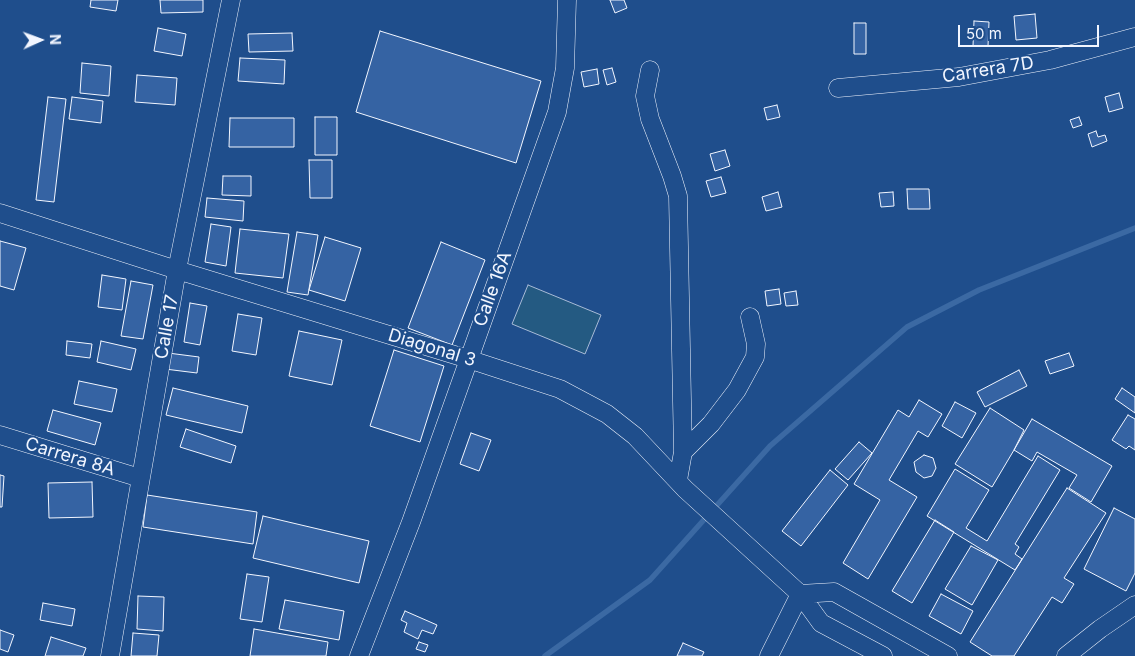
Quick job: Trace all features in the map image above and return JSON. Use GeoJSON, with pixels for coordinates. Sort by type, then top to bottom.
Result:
{"type":"FeatureCollection","features":[{"type":"Feature","properties":{"kind":"street","name":"Calle 17"},"geometry":{"type":"LineString","coordinates":[[110,656],[177,270],[231,0]]}},
{"type":"Feature","properties":{"kind":"street","name":"Calle 16A"},"geometry":{"type":"LineString","coordinates":[[359,656],[411,522],[557,112],[565,68],[567,0]]}},
{"type":"Feature","properties":{"kind":"street","name":"Carrera 7D"},"geometry":{"type":"LineString","coordinates":[[838,88],[959,77],[1050,60],[1135,37]]}},
{"type":"Feature","properties":{"kind":"street"},"geometry":{"type":"LineString","coordinates":[[650,70],[645,96],[650,119],[678,196],[682,484]]}},
{"type":"Feature","properties":{"kind":"street","name":"Diagonal 3"},"geometry":{"type":"LineString","coordinates":[[0,213],[560,389],[607,414],[635,436],[721,523],[800,594],[821,623],[883,656]]}},
{"type":"Feature","properties":{"kind":"street"},"geometry":{"type":"LineString","coordinates":[[683,452],[722,411],[737,390],[755,357],[756,344],[750,317]]}},
{"type":"Feature","properties":{"kind":"street","name":"Carrera 8A"},"geometry":{"type":"LineString","coordinates":[[0,435],[140,478]]}},
{"type":"Feature","properties":{"kind":"street"},"geometry":{"type":"LineString","coordinates":[[769,656],[800,594],[834,592],[948,656]]}},
{"type":"Feature","properties":{"kind":"street"},"geometry":{"type":"LineString","coordinates":[[1066,656],[1100,629],[1135,605]]}},
{"type":"Feature","properties":{"kind":"shaded area"},"geometry":{"type":"Polygon","coordinates":[[[528,285],[601,315],[585,354],[512,324],[528,285]]]}},
{"type":"Feature","properties":{"kind":"building"},"geometry":{"type":"Polygon","coordinates":[[[91,0],[118,0],[116,11],[90,7],[91,0]]]}},
{"type":"Feature","properties":{"kind":"building"},"geometry":{"type":"Polygon","coordinates":[[[160,0],[203,0],[203,12],[161,13],[160,0]]]}},
{"type":"Feature","properties":{"kind":"building"},"geometry":{"type":"Polygon","coordinates":[[[610,0],[624,0],[627,8],[615,13],[610,0]]]}},
{"type":"Feature","properties":{"kind":"building"},"geometry":{"type":"Polygon","coordinates":[[[1035,14],[1037,38],[1016,40],[1014,16],[1035,14]]]}},
{"type":"Feature","properties":{"kind":"building"},"geometry":{"type":"Polygon","coordinates":[[[974,21],[989,22],[988,46],[973,46],[974,21]]]}},
{"type":"Feature","properties":{"kind":"building"},"geometry":{"type":"Polygon","coordinates":[[[854,23],[866,23],[866,54],[854,54],[854,23]]]}},
{"type":"Feature","properties":{"kind":"building"},"geometry":{"type":"Polygon","coordinates":[[[158,28],[186,34],[182,56],[154,51],[158,28]]]}},
{"type":"Feature","properties":{"kind":"building"},"geometry":{"type":"Polygon","coordinates":[[[380,31],[541,81],[516,163],[356,112],[380,31]]]}},
{"type":"Feature","properties":{"kind":"building"},"geometry":{"type":"Polygon","coordinates":[[[292,33],[293,51],[249,52],[248,34],[292,33]]]}},
{"type":"Feature","properties":{"kind":"building"},"geometry":{"type":"Polygon","coordinates":[[[240,58],[285,60],[284,84],[238,81],[240,58]]]}},
{"type":"Feature","properties":{"kind":"building"},"geometry":{"type":"Polygon","coordinates":[[[82,63],[111,66],[109,96],[80,93],[82,63]]]}},
{"type":"Feature","properties":{"kind":"building"},"geometry":{"type":"Polygon","coordinates":[[[612,68],[616,82],[607,85],[603,70],[612,68]]]}},
{"type":"Feature","properties":{"kind":"building"},"geometry":{"type":"Polygon","coordinates":[[[597,69],[599,84],[584,87],[581,72],[597,69]]]}},
{"type":"Feature","properties":{"kind":"building"},"geometry":{"type":"Polygon","coordinates":[[[137,75],[177,78],[175,105],[135,102],[137,75]]]}},
{"type":"Feature","properties":{"kind":"building"},"geometry":{"type":"Polygon","coordinates":[[[1119,93],[1123,108],[1109,112],[1105,97],[1119,93]]]}},
{"type":"Feature","properties":{"kind":"building"},"geometry":{"type":"Polygon","coordinates":[[[48,97],[66,99],[54,202],[36,200],[48,97]]]}},
{"type":"Feature","properties":{"kind":"building"},"geometry":{"type":"Polygon","coordinates":[[[72,97],[103,101],[101,123],[69,119],[72,97]]]}},
{"type":"Feature","properties":{"kind":"building"},"geometry":{"type":"Polygon","coordinates":[[[777,105],[780,117],[767,120],[764,108],[777,105]]]}},
{"type":"Feature","properties":{"kind":"building"},"geometry":{"type":"Polygon","coordinates":[[[315,117],[337,117],[337,155],[315,155],[315,117]]]}},
{"type":"Feature","properties":{"kind":"building"},"geometry":{"type":"Polygon","coordinates":[[[1079,117],[1082,125],[1073,128],[1070,120],[1079,117]]]}},
{"type":"Feature","properties":{"kind":"building"},"geometry":{"type":"Polygon","coordinates":[[[230,118],[294,118],[294,147],[229,147],[230,118]]]}},
{"type":"Feature","properties":{"kind":"building"},"geometry":{"type":"Polygon","coordinates":[[[1096,131],[1098,137],[1105,135],[1107,141],[1092,147],[1088,134],[1096,131]]]}},
{"type":"Feature","properties":{"kind":"building"},"geometry":{"type":"Polygon","coordinates":[[[725,150],[730,166],[715,171],[710,154],[725,150]]]}},
{"type":"Feature","properties":{"kind":"building"},"geometry":{"type":"Polygon","coordinates":[[[309,160],[332,160],[332,198],[310,198],[309,160]]]}},
{"type":"Feature","properties":{"kind":"building"},"geometry":{"type":"Polygon","coordinates":[[[223,176],[251,176],[251,196],[222,195],[223,176]]]}},
{"type":"Feature","properties":{"kind":"building"},"geometry":{"type":"Polygon","coordinates":[[[721,177],[726,193],[711,197],[706,181],[721,177]]]}},
{"type":"Feature","properties":{"kind":"building"},"geometry":{"type":"Polygon","coordinates":[[[907,189],[929,189],[930,209],[908,209],[907,189]]]}},
{"type":"Feature","properties":{"kind":"building"},"geometry":{"type":"Polygon","coordinates":[[[778,192],[782,207],[766,211],[762,197],[778,192]]]}},
{"type":"Feature","properties":{"kind":"building"},"geometry":{"type":"Polygon","coordinates":[[[893,192],[894,206],[881,207],[879,193],[893,192]]]}},
{"type":"Feature","properties":{"kind":"building"},"geometry":{"type":"Polygon","coordinates":[[[207,198],[244,201],[243,221],[205,217],[207,198]]]}},
{"type":"Feature","properties":{"kind":"building"},"geometry":{"type":"Polygon","coordinates":[[[211,224],[231,227],[226,266],[205,262],[211,224]]]}},
{"type":"Feature","properties":{"kind":"building"},"geometry":{"type":"Polygon","coordinates":[[[240,229],[289,234],[283,278],[235,273],[240,229]]]}},
{"type":"Feature","properties":{"kind":"building"},"geometry":{"type":"Polygon","coordinates":[[[297,232],[318,235],[308,295],[287,292],[297,232]]]}},
{"type":"Feature","properties":{"kind":"building"},"geometry":{"type":"Polygon","coordinates":[[[325,237],[361,248],[345,301],[309,290],[325,237]]]}},
{"type":"Feature","properties":{"kind":"building"},"geometry":{"type":"Polygon","coordinates":[[[0,241],[26,248],[14,290],[0,286],[0,241]]]}},
{"type":"Feature","properties":{"kind":"building"},"geometry":{"type":"Polygon","coordinates":[[[441,242],[485,260],[452,345],[408,328],[441,242]]]}},
{"type":"Feature","properties":{"kind":"building"},"geometry":{"type":"Polygon","coordinates":[[[102,275],[126,279],[122,310],[98,307],[102,275]]]}},
{"type":"Feature","properties":{"kind":"building"},"geometry":{"type":"Polygon","coordinates":[[[131,281],[153,285],[143,339],[121,336],[131,281]]]}},
{"type":"Feature","properties":{"kind":"building"},"geometry":{"type":"Polygon","coordinates":[[[779,289],[781,304],[767,306],[765,291],[779,289]]]}},
{"type":"Feature","properties":{"kind":"building"},"geometry":{"type":"Polygon","coordinates":[[[796,291],[798,305],[786,306],[784,293],[796,291]]]}},
{"type":"Feature","properties":{"kind":"building"},"geometry":{"type":"Polygon","coordinates":[[[190,303],[207,306],[200,345],[184,342],[190,303]]]}},
{"type":"Feature","properties":{"kind":"building"},"geometry":{"type":"Polygon","coordinates":[[[238,314],[262,318],[256,355],[232,351],[238,314]]]}},
{"type":"Feature","properties":{"kind":"building"},"geometry":{"type":"Polygon","coordinates":[[[299,331],[342,340],[332,385],[289,376],[299,331]]]}},
{"type":"Feature","properties":{"kind":"building"},"geometry":{"type":"Polygon","coordinates":[[[67,341],[92,344],[90,358],[66,355],[67,341]]]}},
{"type":"Feature","properties":{"kind":"building"},"geometry":{"type":"Polygon","coordinates":[[[101,341],[136,349],[131,370],[97,362],[101,341]]]}},
{"type":"Feature","properties":{"kind":"building"},"geometry":{"type":"Polygon","coordinates":[[[394,350],[444,366],[420,442],[370,426],[394,350]]]}},
{"type":"Feature","properties":{"kind":"building"},"geometry":{"type":"Polygon","coordinates":[[[168,353],[199,357],[197,373],[165,369],[168,353]]]}},
{"type":"Feature","properties":{"kind":"building"},"geometry":{"type":"Polygon","coordinates":[[[1069,353],[1074,366],[1050,374],[1045,361],[1069,353]]]}},
{"type":"Feature","properties":{"kind":"building"},"geometry":{"type":"Polygon","coordinates":[[[1019,370],[1027,386],[985,407],[977,392],[1019,370]]]}},
{"type":"Feature","properties":{"kind":"building"},"geometry":{"type":"Polygon","coordinates":[[[79,381],[117,389],[112,412],[74,404],[79,381]]]}},
{"type":"Feature","properties":{"kind":"building"},"geometry":{"type":"Polygon","coordinates":[[[173,388],[248,406],[242,433],[166,415],[173,388]]]}},
{"type":"Feature","properties":{"kind":"building"},"geometry":{"type":"Polygon","coordinates":[[[1122,388],[1135,397],[1135,413],[1115,399],[1122,388]]]}},
{"type":"Feature","properties":{"kind":"building"},"geometry":{"type":"Polygon","coordinates":[[[919,400],[942,414],[928,437],[918,431],[889,480],[917,497],[868,579],[843,563],[880,500],[854,484],[898,410],[909,417],[919,400]]]}},
{"type":"Feature","properties":{"kind":"building"},"geometry":{"type":"Polygon","coordinates":[[[955,402],[976,413],[962,438],[942,426],[955,402]]]}},
{"type":"Feature","properties":{"kind":"building"},"geometry":{"type":"Polygon","coordinates":[[[990,408],[1024,430],[992,487],[955,464],[990,408]]]}},
{"type":"Feature","properties":{"kind":"building"},"geometry":{"type":"Polygon","coordinates":[[[53,410],[101,423],[95,445],[47,431],[53,410]]]}},
{"type":"Feature","properties":{"kind":"building"},"geometry":{"type":"Polygon","coordinates":[[[1128,415],[1135,419],[1135,450],[1129,446],[1126,449],[1112,440],[1128,415]]]}},
{"type":"Feature","properties":{"kind":"building"},"geometry":{"type":"Polygon","coordinates":[[[1032,419],[1112,466],[1091,502],[1069,488],[1077,475],[1037,452],[1032,461],[1014,450],[1032,419]]]}},
{"type":"Feature","properties":{"kind":"building"},"geometry":{"type":"Polygon","coordinates":[[[186,429],[236,446],[231,463],[180,447],[186,429]]]}},
{"type":"Feature","properties":{"kind":"building"},"geometry":{"type":"Polygon","coordinates":[[[471,433],[491,440],[479,471],[460,464],[471,433]]]}},
{"type":"Feature","properties":{"kind":"building"},"geometry":{"type":"Polygon","coordinates":[[[859,442],[872,453],[848,480],[835,469],[859,442]]]}},
{"type":"Feature","properties":{"kind":"building"},"geometry":{"type":"Polygon","coordinates":[[[924,455],[933,458],[936,468],[932,476],[924,478],[916,472],[914,462],[924,455]]]}},
{"type":"Feature","properties":{"kind":"building"},"geometry":{"type":"Polygon","coordinates":[[[1038,456],[1060,470],[1015,544],[1019,547],[1015,554],[1022,559],[1015,570],[927,516],[955,469],[989,490],[966,528],[987,541],[1038,456]]]}},
{"type":"Feature","properties":{"kind":"building"},"geometry":{"type":"Polygon","coordinates":[[[830,470],[848,485],[801,546],[782,531],[830,470]]]}},
{"type":"Feature","properties":{"kind":"building"},"geometry":{"type":"Polygon","coordinates":[[[0,475],[4,476],[2,507],[0,507],[0,475]]]}},
{"type":"Feature","properties":{"kind":"building"},"geometry":{"type":"Polygon","coordinates":[[[92,482],[93,517],[49,518],[48,483],[92,482]]]}},
{"type":"Feature","properties":{"kind":"building"},"geometry":{"type":"Polygon","coordinates":[[[1067,488],[1106,513],[1064,578],[1074,584],[1062,603],[1052,597],[1014,656],[992,656],[970,642],[1067,488]]]}},
{"type":"Feature","properties":{"kind":"building"},"geometry":{"type":"Polygon","coordinates":[[[147,495],[257,512],[253,544],[143,527],[147,495]]]}},
{"type":"Feature","properties":{"kind":"building"},"geometry":{"type":"Polygon","coordinates":[[[1114,508],[1135,519],[1135,573],[1126,591],[1084,569],[1114,508]]]}},
{"type":"Feature","properties":{"kind":"building"},"geometry":{"type":"Polygon","coordinates":[[[263,516],[369,541],[359,583],[253,558],[263,516]]]}},
{"type":"Feature","properties":{"kind":"building"},"geometry":{"type":"Polygon","coordinates":[[[935,520],[954,532],[912,603],[892,591],[935,520]]]}},
{"type":"Feature","properties":{"kind":"building"},"geometry":{"type":"Polygon","coordinates":[[[971,546],[998,560],[972,605],[945,589],[971,546]]]}},
{"type":"Feature","properties":{"kind":"building"},"geometry":{"type":"Polygon","coordinates":[[[247,574],[269,577],[262,622],[240,619],[247,574]]]}},
{"type":"Feature","properties":{"kind":"building"},"geometry":{"type":"Polygon","coordinates":[[[941,594],[973,611],[961,634],[929,616],[941,594]]]}},
{"type":"Feature","properties":{"kind":"building"},"geometry":{"type":"Polygon","coordinates":[[[138,596],[164,597],[163,631],[137,629],[138,596]]]}},
{"type":"Feature","properties":{"kind":"building"},"geometry":{"type":"Polygon","coordinates":[[[285,600],[344,611],[339,640],[279,629],[285,600]]]}},
{"type":"Feature","properties":{"kind":"building"},"geometry":{"type":"Polygon","coordinates":[[[43,603],[75,609],[72,626],[40,620],[43,603]]]}},
{"type":"Feature","properties":{"kind":"building"},"geometry":{"type":"Polygon","coordinates":[[[405,611],[437,625],[433,634],[422,630],[418,639],[404,632],[407,623],[401,620],[405,611]]]}},
{"type":"Feature","properties":{"kind":"building"},"geometry":{"type":"Polygon","coordinates":[[[254,629],[328,642],[326,656],[250,656],[254,629]]]}},
{"type":"Feature","properties":{"kind":"building"},"geometry":{"type":"Polygon","coordinates":[[[0,630],[14,635],[8,652],[0,649],[0,630]]]}},
{"type":"Feature","properties":{"kind":"building"},"geometry":{"type":"Polygon","coordinates":[[[133,633],[159,635],[157,656],[131,656],[133,633]]]}},
{"type":"Feature","properties":{"kind":"building"},"geometry":{"type":"Polygon","coordinates":[[[51,637],[86,648],[83,656],[45,656],[51,637]]]}},
{"type":"Feature","properties":{"kind":"building"},"geometry":{"type":"Polygon","coordinates":[[[419,642],[428,645],[425,652],[416,649],[419,642]]]}},
{"type":"Feature","properties":{"kind":"building"},"geometry":{"type":"Polygon","coordinates":[[[683,643],[704,652],[702,656],[677,656],[683,643]]]}},
{"type":"Feature","properties":{"kind":"waterway"},"geometry":{"type":"LineString","coordinates":[[545,656],[650,580],[770,446],[907,327],[979,290],[1135,228]]}}]}
